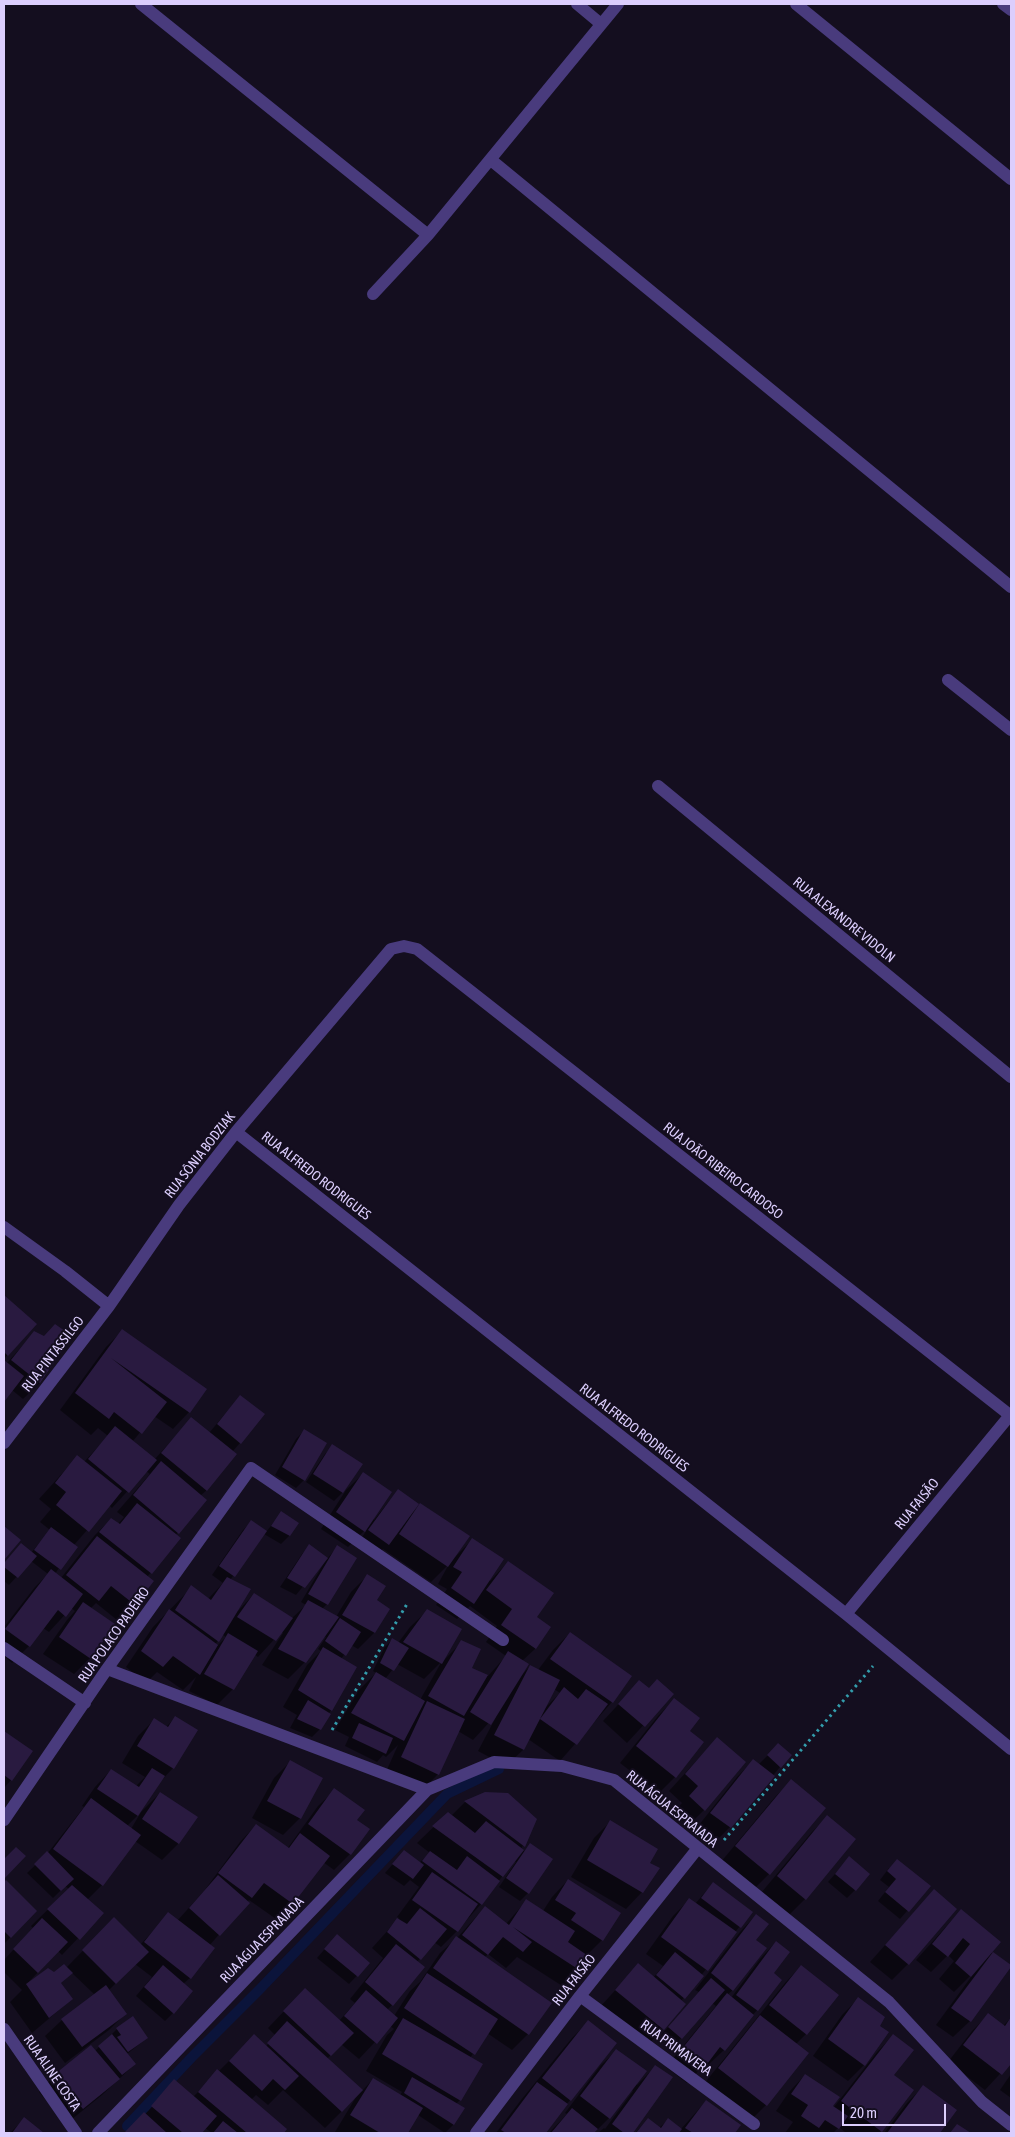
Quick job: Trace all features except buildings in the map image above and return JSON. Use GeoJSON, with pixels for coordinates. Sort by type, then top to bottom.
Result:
{"type":"FeatureCollection","features":[{"type":"Feature","properties":{"kind":"street"},"geometry":{"type":"LineString","coordinates":[[141,4],[428,235]]}},
{"type":"Feature","properties":{"kind":"street"},"geometry":{"type":"LineString","coordinates":[[577,4],[601,24]]}},
{"type":"Feature","properties":{"kind":"street"},"geometry":{"type":"LineString","coordinates":[[373,294],[428,235],[618,4]]}},
{"type":"Feature","properties":{"kind":"street"},"geometry":{"type":"LineString","coordinates":[[796,4],[1011,178]]}},
{"type":"Feature","properties":{"kind":"street"},"geometry":{"type":"LineString","coordinates":[[1003,4],[1011,10]]}},
{"type":"Feature","properties":{"kind":"street"},"geometry":{"type":"LineString","coordinates":[[490,160],[1011,587]]}},
{"type":"Feature","properties":{"kind":"street"},"geometry":{"type":"LineString","coordinates":[[948,680],[1011,730]]}},
{"type":"Feature","properties":{"kind":"street","name":"RUA ALEXANDRE VIDOLN"},"geometry":{"type":"LineString","coordinates":[[658,786],[1011,1077]]}},
{"type":"Feature","properties":{"kind":"street","name":"RUA SÔNIA BODZIAK"},"geometry":{"type":"LineString","coordinates":[[109,1306],[179,1205],[236,1132],[391,949],[404,946],[417,949]]}},
{"type":"Feature","properties":{"kind":"street","name":"RUA JOÃO RIBEIRO CARDOSO"},"geometry":{"type":"LineString","coordinates":[[417,949],[1011,1415]]}},
{"type":"Feature","properties":{"kind":"street","name":"RUA ALFREDO RODRIGUES"},"geometry":{"type":"LineString","coordinates":[[236,1132],[846,1614],[1011,1750]]}},
{"type":"Feature","properties":{"kind":"street"},"geometry":{"type":"LineString","coordinates":[[4,1226],[109,1306]]}},
{"type":"Feature","properties":{"kind":"street","name":"RUA PINTASSILGO"},"geometry":{"type":"LineString","coordinates":[[4,1443],[109,1306]]}},
{"type":"Feature","properties":{"kind":"street","name":"RUA FAISÃO"},"geometry":{"type":"LineString","coordinates":[[846,1614],[1011,1415]]}},
{"type":"Feature","properties":{"kind":"street","name":"RUA POLACO PADEIRO"},"geometry":{"type":"LineString","coordinates":[[4,1820],[107,1670],[251,1468],[419,1584]]}},
{"type":"Feature","properties":{"kind":"street"},"geometry":{"type":"LineString","coordinates":[[419,1584],[503,1640]]}},
{"type":"Feature","properties":{"kind":"street"},"geometry":{"type":"LineString","coordinates":[[4,1648],[85,1703]]}},
{"type":"Feature","properties":{"kind":"street"},"geometry":{"type":"LineString","coordinates":[[107,1670],[427,1790]]}},
{"type":"Feature","properties":{"kind":"street","name":"RUA ÁGUA ESPRAIADA"},"geometry":{"type":"LineString","coordinates":[[98,2133],[427,1790],[494,1762],[562,1766],[614,1780],[888,2002],[982,2102],[1011,2125]]}},
{"type":"Feature","properties":{"kind":"street","name":"RUA FAISÃO"},"geometry":{"type":"LineString","coordinates":[[476,2133],[580,1996],[698,1848]]}},
{"type":"Feature","properties":{"kind":"street","name":"RUA PRIMAVERA"},"geometry":{"type":"LineString","coordinates":[[580,1996],[754,2124]]}},
{"type":"Feature","properties":{"kind":"street","name":"RUA ALINE COSTA"},"geometry":{"type":"LineString","coordinates":[[4,2029],[76,2133]]}},
{"type":"Feature","properties":{"kind":"path"},"geometry":{"type":"LineString","coordinates":[[320,1750],[419,1584]]}},
{"type":"Feature","properties":{"kind":"path"},"geometry":{"type":"LineString","coordinates":[[709,1858],[888,1648]]}},
{"type":"Feature","properties":{"kind":"waterway"},"geometry":{"type":"LineString","coordinates":[[127,2126],[447,1794],[499,1769]]}}]}
